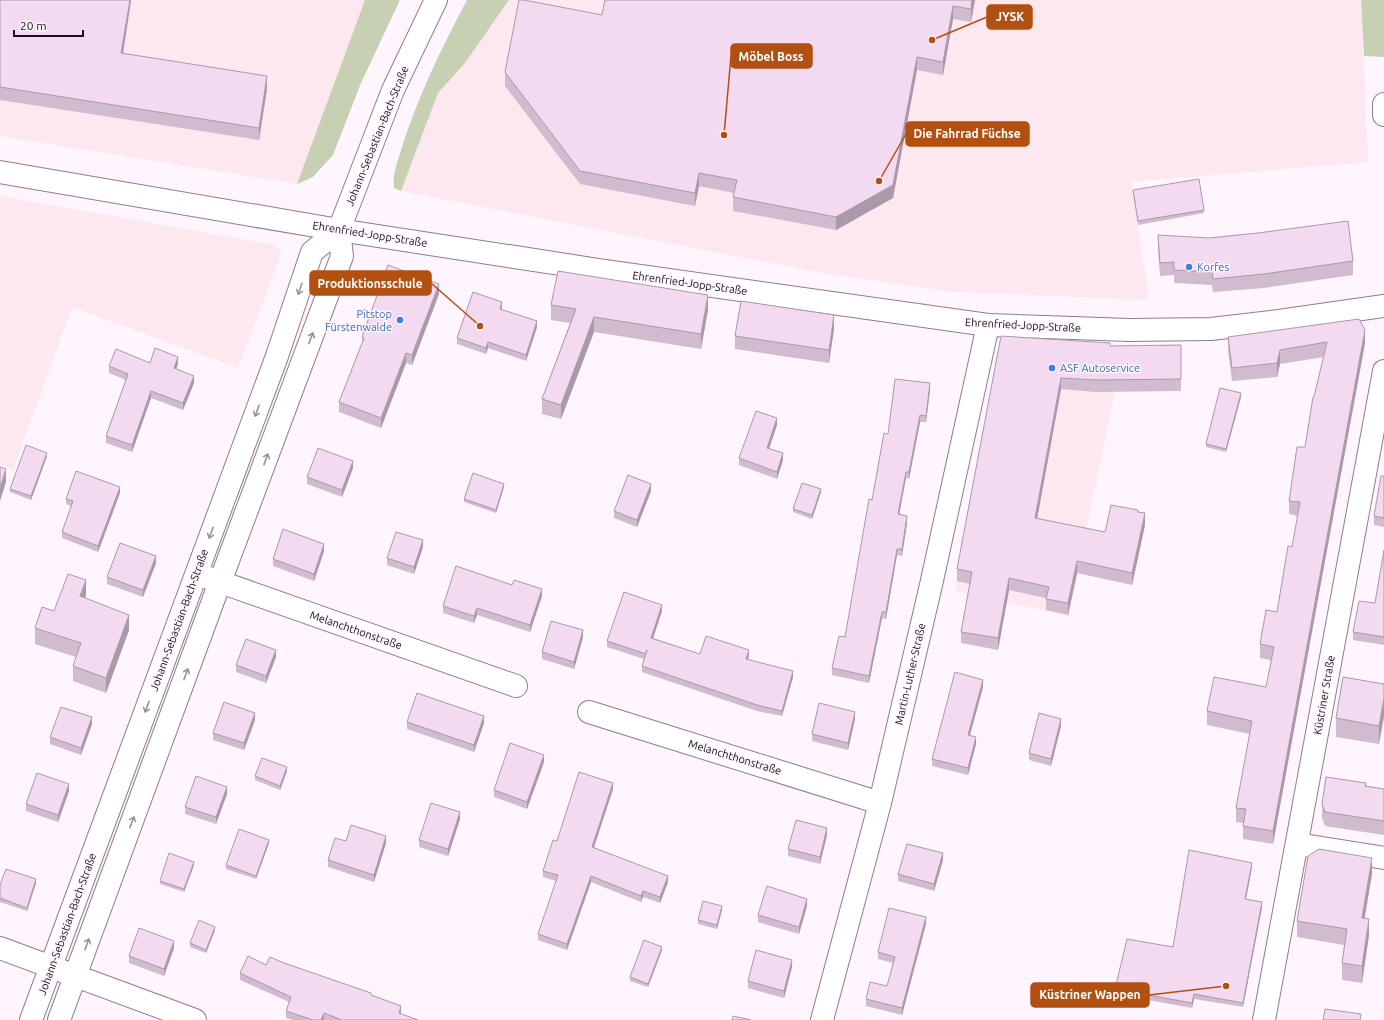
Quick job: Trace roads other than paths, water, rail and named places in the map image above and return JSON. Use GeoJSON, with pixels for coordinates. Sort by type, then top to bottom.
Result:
{"type":"FeatureCollection","features":[{"type":"Feature","properties":{"kind":"street","name":"Johann-Sebastian-Bach-Straße"},"geometry":{"type":"LineString","coordinates":[[59,1020],[342,256],[339,230],[392,90],[436,0]]}},
{"type":"Feature","properties":{"kind":"street"},"geometry":{"type":"LineString","coordinates":[[1384,104],[1384,115]]}},
{"type":"Feature","properties":{"kind":"street","name":"Ehrenfried-Jopp-Straße"},"geometry":{"type":"LineString","coordinates":[[0,172],[339,230],[599,270],[988,325],[1129,330],[1211,329],[1384,306]]}},
{"type":"Feature","properties":{"kind":"street","name":"Johann-Sebastian-Bach-Straße"},"geometry":{"type":"LineString","coordinates":[[31,1020],[277,356],[312,252],[339,230]]}},
{"type":"Feature","properties":{"kind":"street","name":"Martin-Luther-Straße"},"geometry":{"type":"LineString","coordinates":[[822,1020],[880,803],[931,585],[988,325]]}},
{"type":"Feature","properties":{"kind":"street","name":"Küstriner Straße"},"geometry":{"type":"LineString","coordinates":[[1264,1020],[1384,371]]}},
{"type":"Feature","properties":{"kind":"street","name":"Melanchthonstraße"},"geometry":{"type":"LineString","coordinates":[[196,574],[516,686]]}},
{"type":"Feature","properties":{"kind":"street","name":"Melanchthonstraße"},"geometry":{"type":"LineString","coordinates":[[589,712],[880,803]]}},
{"type":"Feature","properties":{"kind":"street"},"geometry":{"type":"LineString","coordinates":[[1297,844],[1384,858]]}},
{"type":"Feature","properties":{"kind":"street"},"geometry":{"type":"LineString","coordinates":[[0,948],[195,1020]]}},
{"type":"Feature","properties":{"kind":"place","name":"JYSK"},"geometry":{"type":"Point","coordinates":[932,40]}},
{"type":"Feature","properties":{"kind":"place","name":"Möbel Boss"},"geometry":{"type":"Point","coordinates":[724,135]}},
{"type":"Feature","properties":{"kind":"place","name":"Die Fahrrad Füchse"},"geometry":{"type":"Point","coordinates":[879,181]}},
{"type":"Feature","properties":{"kind":"place","name":"Korfes"},"geometry":{"type":"Point","coordinates":[1189,267]}},
{"type":"Feature","properties":{"kind":"place","name":"Pitstop Fürstenwalde"},"geometry":{"type":"Point","coordinates":[400,320]}},
{"type":"Feature","properties":{"kind":"place","name":"Produktionsschule"},"geometry":{"type":"Point","coordinates":[480,326]}},
{"type":"Feature","properties":{"kind":"place","name":"ASF Autoservice"},"geometry":{"type":"Point","coordinates":[1052,368]}},
{"type":"Feature","properties":{"kind":"place","name":"Küstriner Wappen"},"geometry":{"type":"Point","coordinates":[1226,986]}}]}
